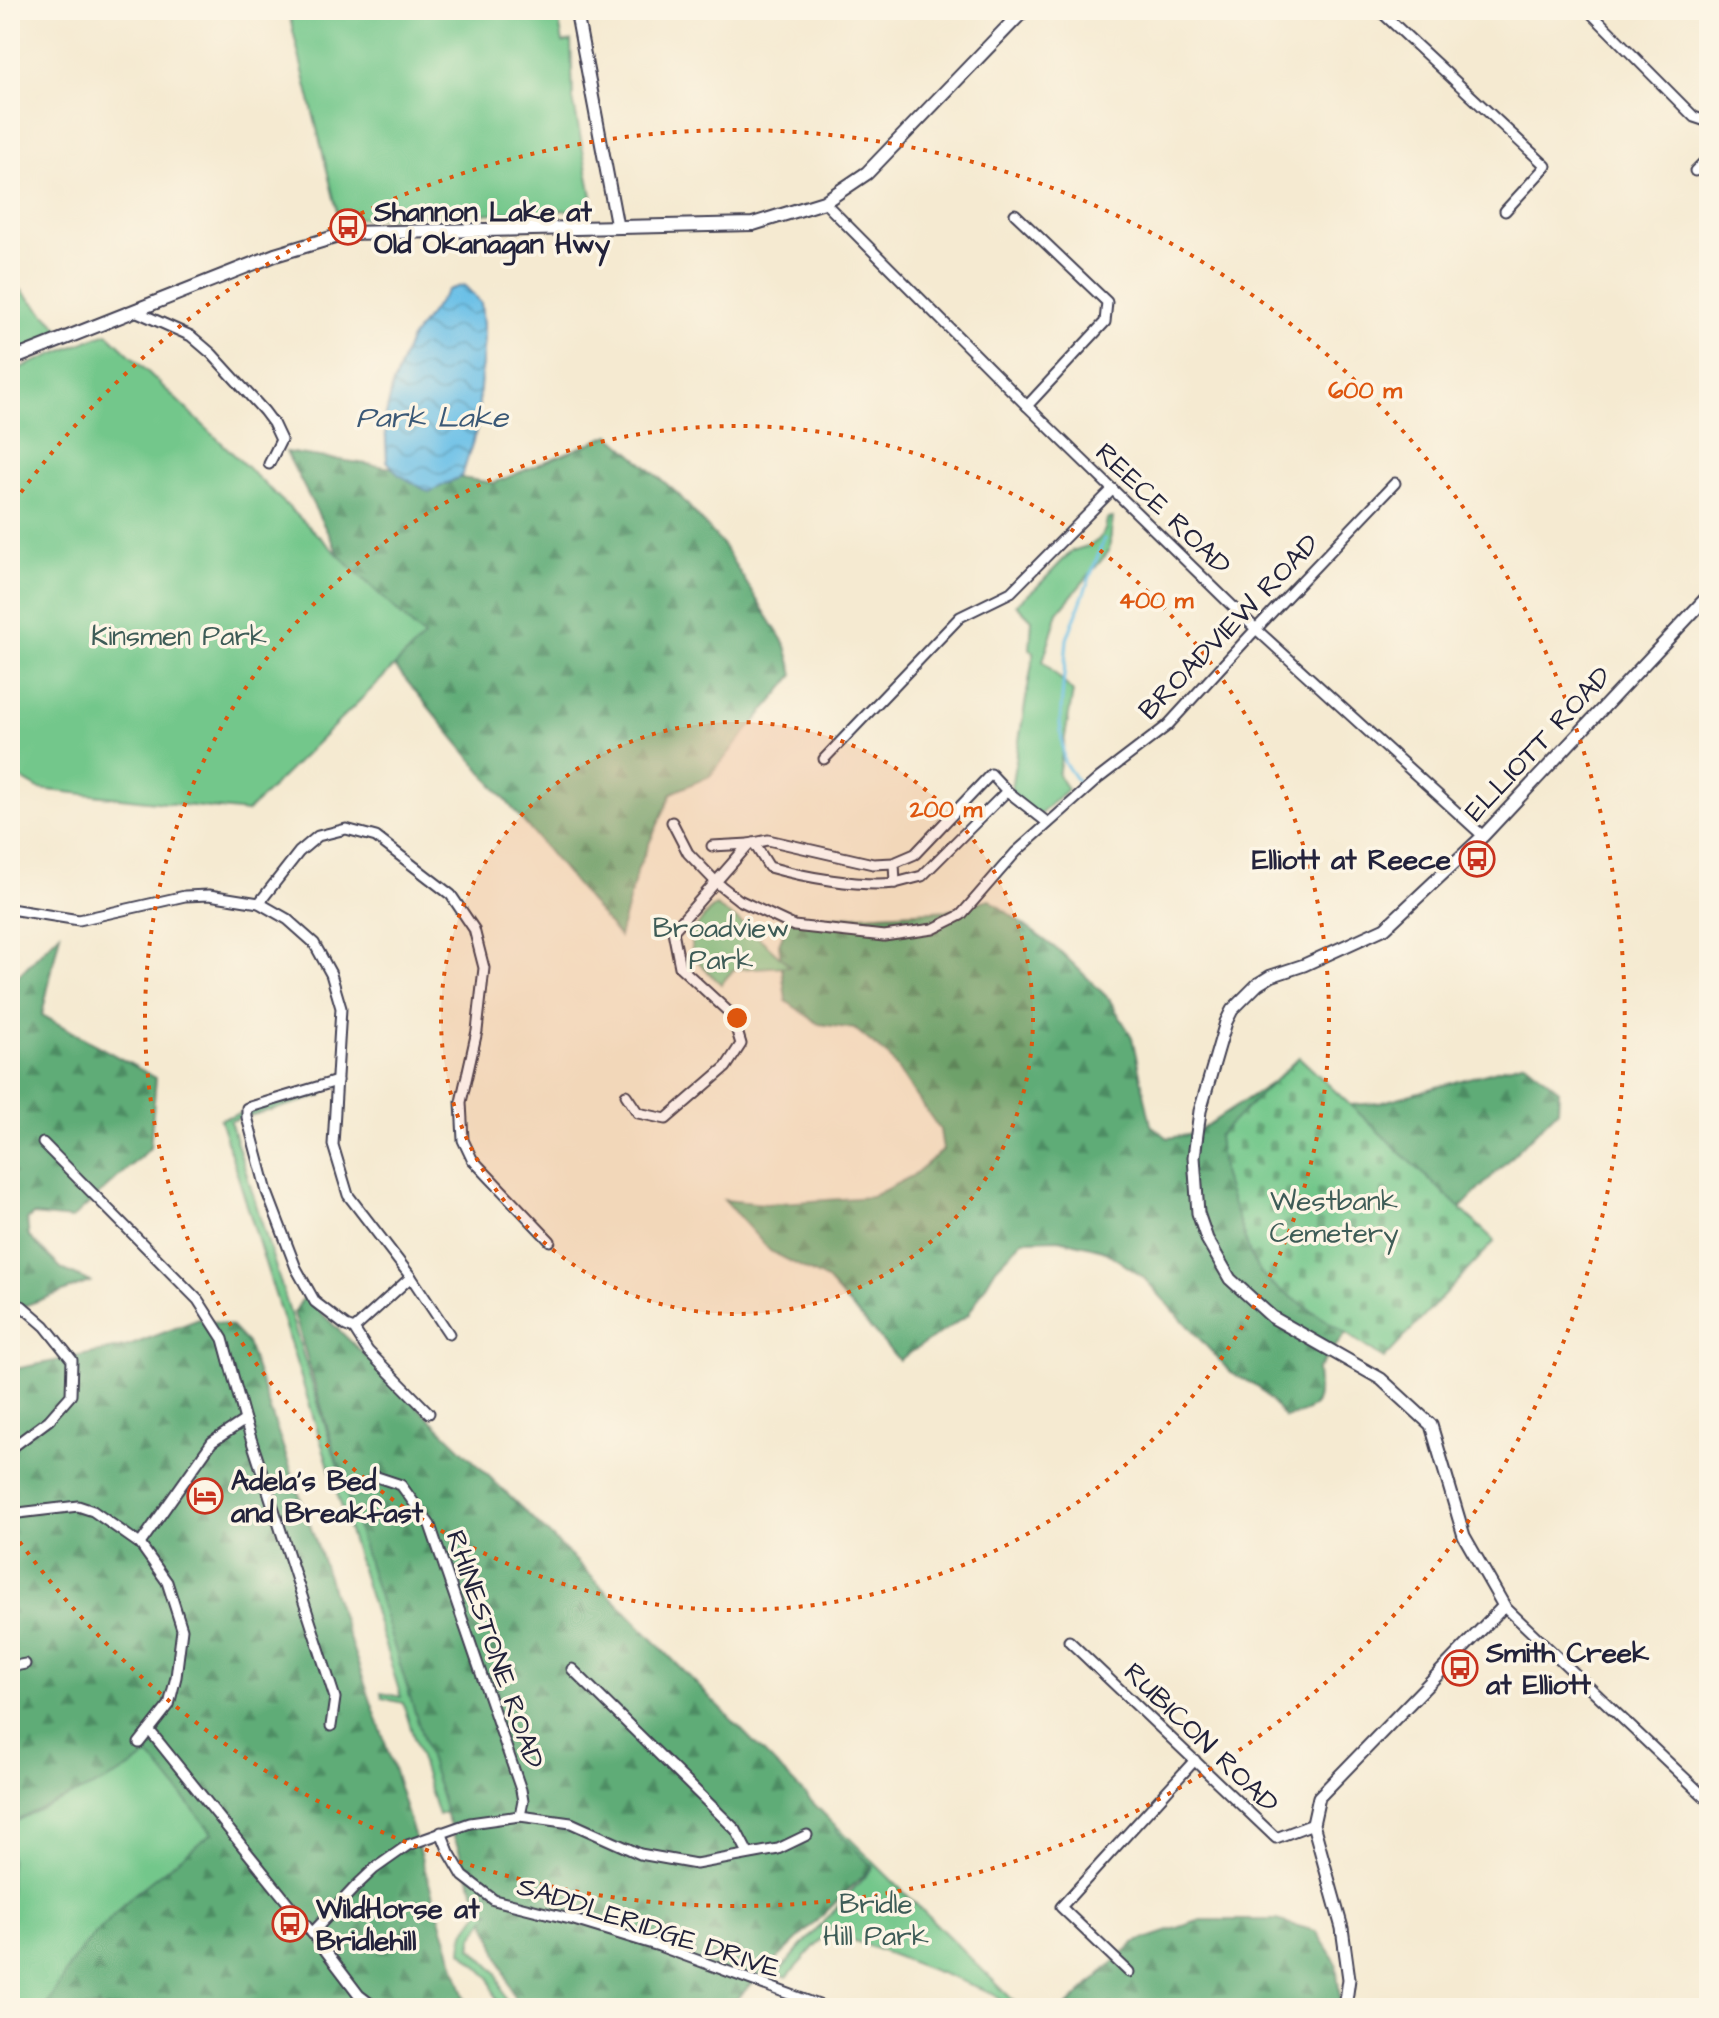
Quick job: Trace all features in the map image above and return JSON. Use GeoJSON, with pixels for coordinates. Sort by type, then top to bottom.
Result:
{"type":"FeatureCollection","features":[{"type":"Feature","properties":{"kind":"main road"},"geometry":{"type":"LineString","coordinates":[[10,360],[275,255],[348,233],[753,224],[824,202],[867,173],[1024,10]]}},
{"type":"Feature","properties":{"kind":"street"},"geometry":{"type":"LineString","coordinates":[[576,10],[617,226]]}},
{"type":"Feature","properties":{"kind":"street"},"geometry":{"type":"LineString","coordinates":[[1379,10],[1546,166],[1505,211]]}},
{"type":"Feature","properties":{"kind":"street"},"geometry":{"type":"LineString","coordinates":[[1588,10],[1694,117],[1709,122]]}},
{"type":"Feature","properties":{"kind":"street"},"geometry":{"type":"LineString","coordinates":[[1695,171],[1709,157]]}},
{"type":"Feature","properties":{"kind":"street","name":"REECE ROAD"},"geometry":{"type":"LineString","coordinates":[[824,202],[1256,629],[1483,836]]}},
{"type":"Feature","properties":{"kind":"street"},"geometry":{"type":"LineString","coordinates":[[1015,214],[1107,302],[1105,322],[1027,406]]}},
{"type":"Feature","properties":{"kind":"street"},"geometry":{"type":"LineString","coordinates":[[135,311],[191,336],[212,354],[264,411],[281,440],[269,464]]}},
{"type":"Feature","properties":{"kind":"street","name":"BROADVIEW ROAD"},"geometry":{"type":"LineString","coordinates":[[672,822],[688,853],[716,882],[739,900],[794,926],[884,936],[933,929],[961,915],[1016,852],[1099,778],[1167,726],[1395,483]]}},
{"type":"Feature","properties":{"kind":"street"},"geometry":{"type":"LineString","coordinates":[[824,759],[960,617],[1011,592],[1113,489]]}},
{"type":"Feature","properties":{"kind":"street","name":"ELLIOTT ROAD"},"geometry":{"type":"LineString","coordinates":[[1709,595],[1483,836],[1385,928],[1304,965],[1271,976],[1258,984],[1232,1010],[1200,1111],[1194,1157],[1198,1213],[1207,1239],[1230,1279],[1272,1317],[1381,1379],[1431,1425],[1464,1536],[1504,1606],[1709,1801]]}},
{"type":"Feature","properties":{"kind":"street"},"geometry":{"type":"LineString","coordinates":[[712,846],[768,840],[873,864],[894,863],[915,854],[991,774],[1007,791],[1048,823]]}},
{"type":"Feature","properties":{"kind":"street"},"geometry":{"type":"LineString","coordinates":[[752,844],[769,867],[790,873],[875,886],[895,883],[922,876],[1007,791]]}},
{"type":"Feature","properties":{"kind":"street"},"geometry":{"type":"LineString","coordinates":[[259,903],[299,852],[318,836],[346,829],[376,837],[451,895],[474,929],[484,968],[477,1031],[461,1102],[463,1140],[472,1159],[550,1241]]}},
{"type":"Feature","properties":{"kind":"street"},"geometry":{"type":"LineString","coordinates":[[626,1095],[638,1113],[666,1119],[726,1067],[741,1044],[732,1015],[680,967],[673,931],[752,844]]}},
{"type":"Feature","properties":{"kind":"street"},"geometry":{"type":"LineString","coordinates":[[894,863],[895,883]]}},
{"type":"Feature","properties":{"kind":"street"},"geometry":{"type":"LineString","coordinates":[[10,909],[79,920],[185,896],[209,895],[259,903],[287,919],[314,943],[331,974],[341,1008],[333,1145],[348,1195],[411,1277],[449,1334]]}},
{"type":"Feature","properties":{"kind":"street"},"geometry":{"type":"LineString","coordinates":[[337,1081],[247,1108],[267,1192],[296,1268],[315,1302],[354,1329],[368,1351],[429,1413]]}},
{"type":"Feature","properties":{"kind":"street"},"geometry":{"type":"LineString","coordinates":[[43,1143],[198,1300],[223,1339],[245,1420],[335,1698],[331,1726]]}},
{"type":"Feature","properties":{"kind":"street"},"geometry":{"type":"LineString","coordinates":[[354,1329],[411,1277]]}},
{"type":"Feature","properties":{"kind":"street"},"geometry":{"type":"LineString","coordinates":[[10,1317],[22,1306],[45,1326],[72,1360],[71,1395],[49,1420],[10,1449]]}},
{"type":"Feature","properties":{"kind":"street"},"geometry":{"type":"LineString","coordinates":[[140,1544],[212,1442],[245,1420]]}},
{"type":"Feature","properties":{"kind":"street","name":"RHINESTONE ROAD"},"geometry":{"type":"LineString","coordinates":[[374,1476],[401,1485],[430,1525],[521,1790],[523,1801],[520,1816]]}},
{"type":"Feature","properties":{"kind":"street"},"geometry":{"type":"LineString","coordinates":[[10,1514],[78,1506],[93,1511],[140,1544],[167,1582],[182,1629],[176,1677],[169,1705],[139,1743]]}},
{"type":"Feature","properties":{"kind":"street"},"geometry":{"type":"LineString","coordinates":[[1345,2008],[1349,1979],[1342,1928],[1313,1824],[1319,1797],[1504,1606]]}},
{"type":"Feature","properties":{"kind":"street","name":"RUBICON ROAD"},"geometry":{"type":"LineString","coordinates":[[1069,1641],[1276,1838],[1313,1824]]}},
{"type":"Feature","properties":{"kind":"street"},"geometry":{"type":"LineString","coordinates":[[10,1667],[25,1664]]}},
{"type":"Feature","properties":{"kind":"street"},"geometry":{"type":"LineString","coordinates":[[572,1669],[736,1830],[748,1853]]}},
{"type":"Feature","properties":{"kind":"street"},"geometry":{"type":"LineString","coordinates":[[150,1731],[359,1995],[376,2008]]}},
{"type":"Feature","properties":{"kind":"street"},"geometry":{"type":"LineString","coordinates":[[1129,1972],[1061,1907],[1195,1760]]}},
{"type":"Feature","properties":{"kind":"street"},"geometry":{"type":"LineString","coordinates":[[312,1933],[374,1869],[408,1845],[470,1823],[520,1816],[571,1823],[640,1854],[696,1864],[778,1849],[807,1835]]}},
{"type":"Feature","properties":{"kind":"street","name":"SADDLERIDGE DRIVE"},"geometry":{"type":"LineString","coordinates":[[441,1832],[463,1876],[494,1900],[659,1946],[827,2008]]}},
{"type":"Feature","properties":{"kind":"green space"},"geometry":{"type":"Polygon","coordinates":[[[288,10],[557,10],[563,43],[571,41],[573,99],[592,196],[588,207],[577,210],[339,219],[288,10]]]}},
{"type":"Feature","properties":{"kind":"green space"},"geometry":{"type":"Polygon","coordinates":[[[10,279],[63,332],[10,356],[10,279]]]}},
{"type":"Feature","properties":{"kind":"green space","name":"Kinsmen Park"},"geometry":{"type":"Polygon","coordinates":[[[107,333],[424,637],[247,812],[39,789],[10,772],[10,372],[107,333]]]}},
{"type":"Feature","properties":{"kind":"green space"},"geometry":{"type":"Polygon","coordinates":[[[610,435],[678,494],[722,544],[786,646],[794,675],[710,776],[672,793],[638,868],[619,937],[382,651],[381,636],[286,452],[494,483],[610,435]]]}},
{"type":"Feature","properties":{"kind":"green space"},"geometry":{"type":"Polygon","coordinates":[[[1113,518],[1109,551],[1058,612],[1043,661],[1073,692],[1058,775],[1067,789],[1034,820],[1026,813],[1011,788],[1034,652],[1030,649],[1032,620],[1016,604],[1072,551],[1098,540],[1105,530],[1107,519],[1113,518]]]}},
{"type":"Feature","properties":{"kind":"green space"},"geometry":{"type":"Polygon","coordinates":[[[989,899],[1062,953],[1109,999],[1132,1037],[1151,1125],[1168,1138],[1194,1134],[1270,1084],[1305,1108],[1380,1103],[1525,1062],[1559,1090],[1558,1110],[1433,1236],[1344,1335],[1317,1370],[1315,1404],[1296,1414],[1285,1418],[1259,1387],[1231,1373],[1143,1277],[1103,1250],[1059,1239],[1023,1240],[996,1268],[968,1315],[899,1360],[827,1280],[770,1251],[724,1200],[766,1204],[871,1197],[912,1176],[943,1150],[940,1130],[889,1057],[855,1029],[819,1024],[786,1001],[779,944],[789,919],[951,910],[989,899]]]}},
{"type":"Feature","properties":{"kind":"green space","name":"Broadview Park"},"geometry":{"type":"Polygon","coordinates":[[[716,906],[745,925],[790,966],[734,969],[721,984],[696,958],[691,943],[698,925],[716,906]]]}},
{"type":"Feature","properties":{"kind":"green space"},"geometry":{"type":"Polygon","coordinates":[[[60,933],[42,1015],[156,1078],[150,1148],[72,1219],[33,1215],[27,1220],[29,1237],[62,1269],[90,1282],[10,1311],[10,984],[60,933]]]}},
{"type":"Feature","properties":{"kind":"green space","name":"Westbank Cemetery"},"geometry":{"type":"Polygon","coordinates":[[[1299,1057],[1495,1241],[1384,1359],[1266,1280],[1252,1259],[1223,1176],[1218,1136],[1299,1057]]]}},
{"type":"Feature","properties":{"kind":"green space"},"geometry":{"type":"Polygon","coordinates":[[[323,1091],[323,1096],[230,1121],[446,1812],[438,1815],[403,1703],[382,1698],[381,1693],[401,1697],[220,1119],[323,1091]]]}},
{"type":"Feature","properties":{"kind":"green space"},"geometry":{"type":"Polygon","coordinates":[[[304,1296],[574,1559],[874,1865],[727,2008],[518,2008],[419,1743],[294,1313],[304,1296]]]}},
{"type":"Feature","properties":{"kind":"green space"},"geometry":{"type":"Polygon","coordinates":[[[199,1319],[231,1326],[247,1343],[384,1739],[468,2008],[10,2008],[10,1370],[129,1346],[199,1319]]]}},
{"type":"Feature","properties":{"kind":"green space"},"geometry":{"type":"Polygon","coordinates":[[[149,1756],[212,1833],[132,1896],[86,1944],[45,2008],[10,2008],[10,1825],[113,1777],[149,1756]]]}},
{"type":"Feature","properties":{"kind":"green space","name":"Bridle Hill Park"},"geometry":{"type":"Polygon","coordinates":[[[839,1828],[1021,2008],[1008,2008],[993,1993],[844,1937],[833,1926],[787,1977],[778,1973],[873,1867],[836,1830],[839,1828]]]}},
{"type":"Feature","properties":{"kind":"green space"},"geometry":{"type":"Polygon","coordinates":[[[482,1908],[490,1912],[473,1937],[472,1948],[497,1973],[508,2008],[499,2008],[489,1977],[462,1951],[464,1933],[482,1908]]]}},
{"type":"Feature","properties":{"kind":"green space"},"geometry":{"type":"Polygon","coordinates":[[[1201,1920],[1276,1920],[1316,1931],[1336,1962],[1341,2008],[1065,2008],[1134,1943],[1201,1920]]]}},
{"type":"Feature","properties":{"kind":"water","name":"Park Lake"},"geometry":{"type":"Polygon","coordinates":[[[464,285],[481,303],[484,337],[477,428],[462,476],[429,492],[398,474],[387,461],[385,419],[393,384],[410,340],[448,290],[464,285]]]}},
{"type":"Feature","properties":{"kind":"waterway"},"geometry":{"type":"LineString","coordinates":[[1080,785],[1064,762],[1060,722],[1067,639],[1104,539]]}},
{"type":"Feature","properties":{"kind":"place","name":"Shannon Lake at Old Okanagan Hwy"},"geometry":{"type":"Point","coordinates":[348,227]}},
{"type":"Feature","properties":{"kind":"place","name":"Elliott at Reece"},"geometry":{"type":"Point","coordinates":[1477,859]}},
{"type":"Feature","properties":{"kind":"place","name":"Adela's Bed and Breakfast"},"geometry":{"type":"Point","coordinates":[205,1496]}},
{"type":"Feature","properties":{"kind":"place","name":"Smith Creek at Elliott"},"geometry":{"type":"Point","coordinates":[1460,1668]}},
{"type":"Feature","properties":{"kind":"place","name":"WildHorse at Bridlehill"},"geometry":{"type":"Point","coordinates":[290,1924]}}]}
